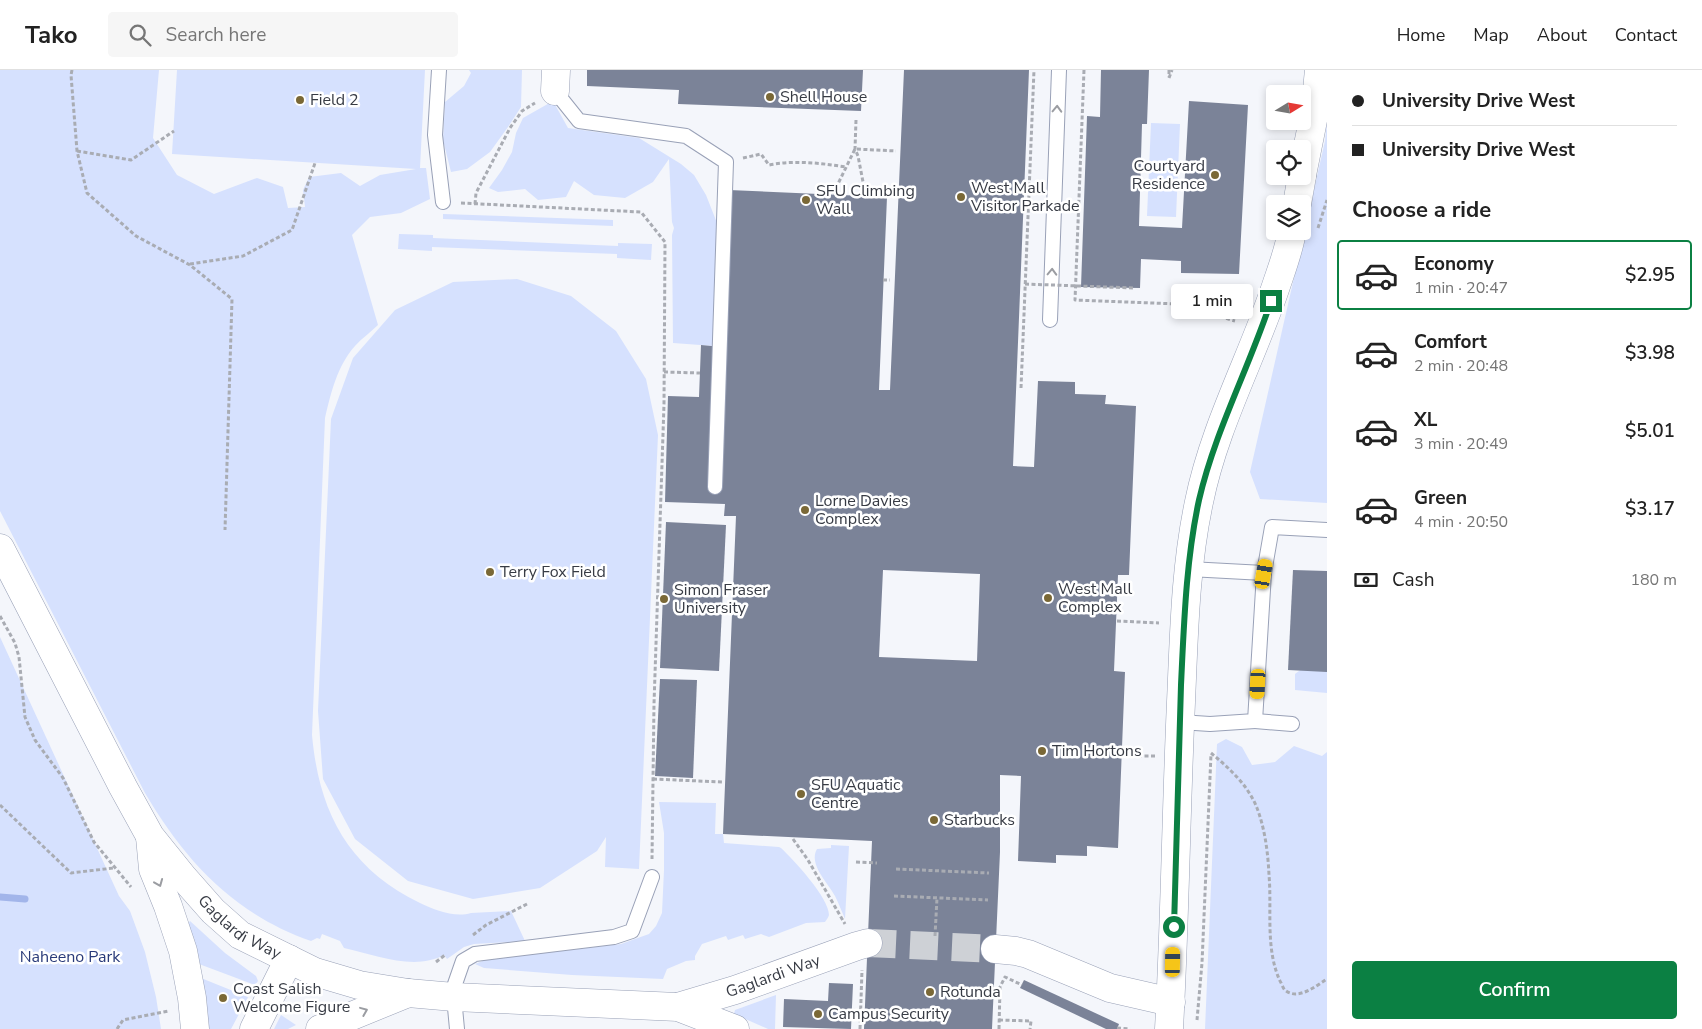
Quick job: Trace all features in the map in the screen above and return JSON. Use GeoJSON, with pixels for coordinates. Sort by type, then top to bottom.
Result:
{"type":"FeatureCollection","features":[{"type":"Feature","properties":{"kind":"street"},"geometry":{"type":"LineString","coordinates":[[1309,140],[1319,70]]}},
{"type":"Feature","properties":{"kind":"street"},"geometry":{"type":"LineString","coordinates":[[1169,1029],[1184,613],[1199,501],[1209,463],[1265,319],[1291,240]]}},
{"type":"Feature","properties":{"kind":"street","name":"Gaglardi Way"},"geometry":{"type":"LineString","coordinates":[[0,548],[150,836],[213,911],[240,935],[315,972],[359,985],[408,993],[454,997],[678,1007],[734,1029]]}},
{"type":"Feature","properties":{"kind":"street"},"geometry":{"type":"LineString","coordinates":[[150,836],[153,869],[183,951],[192,998],[195,1029]]}},
{"type":"Feature","properties":{"kind":"street","name":"Gaglardi Way"},"geometry":{"type":"LineString","coordinates":[[678,1007],[735,990],[856,946],[865,955]]}},
{"type":"Feature","properties":{"kind":"street"},"geometry":{"type":"LineString","coordinates":[[995,950],[1016,951],[1028,954],[1110,988],[1171,1002]]}},
{"type":"Feature","properties":{"kind":"street"},"geometry":{"type":"LineString","coordinates":[[254,1029],[289,960]]}},
{"type":"Feature","properties":{"kind":"street"},"geometry":{"type":"LineString","coordinates":[[320,1029],[408,993]]}},
{"type":"Feature","properties":{"kind":"lane"},"geometry":{"type":"LineString","coordinates":[[439,70],[435,135],[443,202]]}},
{"type":"Feature","properties":{"kind":"lane"},"geometry":{"type":"LineString","coordinates":[[1050,320],[1059,70]]}},
{"type":"Feature","properties":{"kind":"lane"},"geometry":{"type":"LineString","coordinates":[[555,81],[579,121],[686,136],[726,162],[715,487]]}},
{"type":"Feature","properties":{"kind":"lane"},"geometry":{"type":"LineString","coordinates":[[1256,721],[1264,574],[1272,527],[1327,530]]}},
{"type":"Feature","properties":{"kind":"lane"},"geometry":{"type":"LineString","coordinates":[[1189,569],[1264,574]]}},
{"type":"Feature","properties":{"kind":"lane"},"geometry":{"type":"LineString","coordinates":[[1180,722],[1210,724],[1256,721],[1292,724]]}},
{"type":"Feature","properties":{"kind":"lane"},"geometry":{"type":"LineString","coordinates":[[457,1029],[454,997],[455,984],[463,961],[475,954],[614,937],[632,931],[652,877]]}},
{"type":"Feature","properties":{"kind":"path"},"geometry":{"type":"LineString","coordinates":[[72,70],[70,75],[77,151],[87,193],[136,236],[190,265],[232,299],[226,530]]}},
{"type":"Feature","properties":{"kind":"path"},"geometry":{"type":"LineString","coordinates":[[1021,388],[1034,70]]}},
{"type":"Feature","properties":{"kind":"path"},"geometry":{"type":"LineString","coordinates":[[1084,70],[1075,300],[1179,304],[1234,321]]}},
{"type":"Feature","properties":{"kind":"path"},"geometry":{"type":"LineString","coordinates":[[1168,70],[1169,78],[1172,70]]}},
{"type":"Feature","properties":{"kind":"path"},"geometry":{"type":"LineString","coordinates":[[475,204],[476,193],[510,128],[522,111]]}},
{"type":"Feature","properties":{"kind":"path"},"geometry":{"type":"LineString","coordinates":[[833,194],[854,149],[856,120]]}},
{"type":"Feature","properties":{"kind":"path"},"geometry":{"type":"LineString","coordinates":[[77,151],[131,160],[174,131]]}},
{"type":"Feature","properties":{"kind":"path"},"geometry":{"type":"LineString","coordinates":[[854,149],[896,150]]}},
{"type":"Feature","properties":{"kind":"path"},"geometry":{"type":"LineString","coordinates":[[854,149],[858,156],[864,187]]}},
{"type":"Feature","properties":{"kind":"path"},"geometry":{"type":"LineString","coordinates":[[726,162],[761,154],[769,165],[786,162],[811,162],[846,167]]}},
{"type":"Feature","properties":{"kind":"path"},"geometry":{"type":"LineString","coordinates":[[190,265],[243,256],[292,230],[315,162]]}},
{"type":"Feature","properties":{"kind":"path"},"geometry":{"type":"LineString","coordinates":[[443,202],[641,212],[665,242],[664,372],[654,704],[652,877]]}},
{"type":"Feature","properties":{"kind":"path"},"geometry":{"type":"LineString","coordinates":[[883,280],[890,280]]}},
{"type":"Feature","properties":{"kind":"path"},"geometry":{"type":"LineString","coordinates":[[1025,284],[1133,288]]}},
{"type":"Feature","properties":{"kind":"path"},"geometry":{"type":"LineString","coordinates":[[664,372],[700,373]]}},
{"type":"Feature","properties":{"kind":"path"},"geometry":{"type":"LineString","coordinates":[[0,616],[15,643],[19,657],[25,717],[35,740],[63,778],[94,842],[131,886],[135,894]]}},
{"type":"Feature","properties":{"kind":"path"},"geometry":{"type":"LineString","coordinates":[[1117,621],[1167,623]]}},
{"type":"Feature","properties":{"kind":"path"},"geometry":{"type":"LineString","coordinates":[[1196,1029],[1202,953],[1211,753],[1236,774],[1257,807],[1266,840],[1270,878],[1270,937],[1276,972],[1284,990],[1293,994],[1304,992],[1327,979]]}},
{"type":"Feature","properties":{"kind":"path"},"geometry":{"type":"LineString","coordinates":[[1138,756],[1161,757]]}},
{"type":"Feature","properties":{"kind":"path"},"geometry":{"type":"LineString","coordinates":[[653,779],[722,782]]}},
{"type":"Feature","properties":{"kind":"path"},"geometry":{"type":"LineString","coordinates":[[0,805],[71,873],[115,868]]}},
{"type":"Feature","properties":{"kind":"path"},"geometry":{"type":"LineString","coordinates":[[793,840],[808,860],[845,924]]}},
{"type":"Feature","properties":{"kind":"path"},"geometry":{"type":"LineString","coordinates":[[856,862],[877,863]]}},
{"type":"Feature","properties":{"kind":"path"},"geometry":{"type":"LineString","coordinates":[[896,869],[989,873]]}},
{"type":"Feature","properties":{"kind":"path"},"geometry":{"type":"LineString","coordinates":[[894,896],[988,900]]}},
{"type":"Feature","properties":{"kind":"path"},"geometry":{"type":"LineString","coordinates":[[935,936],[937,898]]}},
{"type":"Feature","properties":{"kind":"path"},"geometry":{"type":"LineString","coordinates":[[472,936],[486,925],[527,904]]}},
{"type":"Feature","properties":{"kind":"path"},"geometry":{"type":"LineString","coordinates":[[436,962],[450,952]]}},
{"type":"Feature","properties":{"kind":"path"},"geometry":{"type":"LineString","coordinates":[[860,1029],[863,1014],[865,955]]}},
{"type":"Feature","properties":{"kind":"path"},"geometry":{"type":"LineString","coordinates":[[999,1029],[1000,987],[1005,977],[1022,985]]}},
{"type":"Feature","properties":{"kind":"path"},"geometry":{"type":"LineString","coordinates":[[168,1003],[170,1020]]}},
{"type":"Feature","properties":{"kind":"path"},"geometry":{"type":"LineString","coordinates":[[117,1029],[123,1020],[170,1011]]}},
{"type":"Feature","properties":{"kind":"path"},"geometry":{"type":"LineString","coordinates":[[999,1020],[1031,1021],[1030,1029]]}},
{"type":"Feature","properties":{"kind":"path"},"geometry":{"type":"LineString","coordinates":[[1118,1028],[1130,1029]]}},
{"type":"Feature","properties":{"kind":"green space"},"geometry":{"type":"Polygon","coordinates":[[[0,70],[159,70],[153,138],[177,175],[214,194],[257,178],[283,187],[288,208],[305,207],[303,190],[309,177],[341,173],[360,186],[380,175],[416,169],[172,154],[177,70],[425,70],[420,168],[426,168],[430,199],[401,213],[370,217],[352,235],[378,325],[355,346],[344,362],[339,371],[325,418],[312,735],[322,789],[330,813],[356,855],[374,873],[395,889],[420,903],[445,912],[458,915],[511,911],[525,941],[474,944],[464,947],[447,959],[444,955],[432,960],[408,962],[382,958],[344,948],[340,941],[322,934],[320,939],[317,938],[311,941],[283,930],[235,900],[195,863],[160,818],[145,793],[0,511],[0,70]]]}},
{"type":"Feature","properties":{"kind":"green space"},"geometry":{"type":"Polygon","coordinates":[[[469,70],[522,70],[521,107],[490,152],[467,169],[451,172],[443,140],[445,102],[464,86],[471,73],[469,70]]]}},
{"type":"Feature","properties":{"kind":"green space"},"geometry":{"type":"Polygon","coordinates":[[[553,101],[568,128],[639,138],[681,164],[694,175],[706,195],[719,228],[714,346],[673,343],[672,235],[674,228],[672,222],[669,159],[653,182],[625,198],[594,195],[574,181],[566,197],[538,200],[525,189],[498,192],[489,188],[512,152],[516,133],[523,118],[553,101]]]}},
{"type":"Feature","properties":{"kind":"green space"},"geometry":{"type":"Polygon","coordinates":[[[1327,122],[1327,503],[1260,499],[1250,472],[1303,240],[1311,240],[1311,203],[1325,141],[1327,122]]]}},
{"type":"Feature","properties":{"kind":"green space"},"geometry":{"type":"Polygon","coordinates":[[[1151,123],[1180,124],[1176,217],[1147,216],[1151,123]]]}},
{"type":"Feature","properties":{"kind":"green space"},"geometry":{"type":"Polygon","coordinates":[[[443,214],[613,220],[613,226],[443,219],[443,214]]]}},
{"type":"Feature","properties":{"kind":"green space"},"geometry":{"type":"Polygon","coordinates":[[[399,234],[433,235],[433,238],[618,246],[618,243],[652,244],[651,260],[617,258],[617,254],[432,247],[432,251],[398,249],[399,234]]]}},
{"type":"Feature","properties":{"kind":"green space","name":"Terry Fox Field"},"geometry":{"type":"Polygon","coordinates":[[[517,279],[571,296],[616,331],[646,379],[658,435],[639,869],[605,867],[606,837],[597,851],[540,888],[473,899],[408,881],[355,839],[323,779],[318,711],[331,419],[353,358],[395,310],[453,282],[517,279]]]}},
{"type":"Feature","properties":{"kind":"green space","name":"Naheeno Park"},"geometry":{"type":"Polygon","coordinates":[[[0,637],[119,896],[130,911],[145,952],[156,997],[161,1029],[0,1029],[0,637]]]}},
{"type":"Feature","properties":{"kind":"green space"},"geometry":{"type":"Polygon","coordinates":[[[1315,659],[1327,662],[1327,693],[1295,690],[1295,674],[1315,659]]]}},
{"type":"Feature","properties":{"kind":"green space"},"geometry":{"type":"Polygon","coordinates":[[[1226,739],[1242,747],[1252,765],[1275,762],[1294,746],[1322,756],[1327,752],[1327,1029],[1205,1029],[1217,744],[1226,739]]]}},
{"type":"Feature","properties":{"kind":"green space"},"geometry":{"type":"Polygon","coordinates":[[[659,802],[716,803],[715,834],[723,834],[724,843],[781,848],[802,870],[823,899],[829,915],[825,922],[806,923],[769,937],[761,934],[745,939],[743,935],[728,940],[726,936],[702,944],[695,956],[695,960],[686,961],[667,969],[663,979],[572,975],[484,968],[475,964],[485,960],[621,944],[649,934],[656,926],[662,913],[664,833],[659,802]]]}},
{"type":"Feature","properties":{"kind":"green space"},"geometry":{"type":"Polygon","coordinates":[[[831,845],[849,846],[845,919],[835,896],[820,873],[815,861],[817,849],[831,848],[831,845]]]}},
{"type":"Feature","properties":{"kind":"green space"},"geometry":{"type":"Polygon","coordinates":[[[190,921],[225,953],[256,976],[258,981],[255,985],[199,964],[188,924],[190,921]]]}},
{"type":"Feature","properties":{"kind":"green space"},"geometry":{"type":"Polygon","coordinates":[[[201,978],[248,997],[231,1029],[207,1029],[201,978]]]}},
{"type":"Feature","properties":{"kind":"green space"},"geometry":{"type":"Polygon","coordinates":[[[776,995],[775,1029],[768,1029],[734,1014],[735,1010],[776,995]]]}},
{"type":"Feature","properties":{"kind":"green space"},"geometry":{"type":"Polygon","coordinates":[[[281,1015],[296,1025],[288,1029],[274,1029],[281,1015]]]}},
{"type":"Feature","properties":{"kind":"building","name":"Shell House"},"geometry":{"type":"Polygon","coordinates":[[[587,70],[863,70],[861,111],[678,104],[679,90],[587,86],[587,70]]]}},
{"type":"Feature","properties":{"kind":"building"},"geometry":{"type":"Polygon","coordinates":[[[904,70],[1029,70],[1013,466],[1034,467],[1038,381],[1075,382],[1075,394],[1106,395],[1105,404],[1136,406],[1129,575],[1118,575],[1114,671],[1125,672],[1118,848],[1087,846],[1087,856],[1056,855],[1056,863],[1018,861],[1021,776],[1000,775],[1000,852],[992,1029],[864,1029],[872,841],[723,834],[736,516],[724,516],[725,504],[665,502],[668,396],[699,397],[701,345],[722,347],[729,190],[887,197],[879,390],[890,390],[904,70]],[[883,570],[879,657],[977,661],[980,574],[883,570]]]}},
{"type":"Feature","properties":{"kind":"building","name":"Courtyard Residence"},"geometry":{"type":"Polygon","coordinates":[[[1101,70],[1149,70],[1147,124],[1142,124],[1139,226],[1182,228],[1189,101],[1248,105],[1239,274],[1181,273],[1181,261],[1141,259],[1140,288],[1081,287],[1087,116],[1100,117],[1101,70]]]}},
{"type":"Feature","properties":{"kind":"building"},"geometry":{"type":"Polygon","coordinates":[[[666,522],[726,525],[719,671],[660,668],[666,522]]]}},
{"type":"Feature","properties":{"kind":"building"},"geometry":{"type":"Polygon","coordinates":[[[1293,570],[1327,571],[1327,672],[1288,670],[1293,570]]]}},
{"type":"Feature","properties":{"kind":"building"},"geometry":{"type":"Polygon","coordinates":[[[660,679],[697,680],[693,778],[655,776],[660,679]]]}},
{"type":"Feature","properties":{"kind":"building"},"geometry":{"type":"Polygon","coordinates":[[[1024,980],[1119,1024],[1117,1029],[1106,1029],[1020,988],[1024,980]]]}},
{"type":"Feature","properties":{"kind":"building","name":"Campus Security"},"geometry":{"type":"Polygon","coordinates":[[[829,983],[853,984],[851,1029],[783,1027],[784,999],[828,1001],[829,983]]]}},
{"type":"Feature","properties":{"kind":"waterway"},"geometry":{"type":"LineString","coordinates":[[0,897],[25,899]]}},
{"type":"Feature","properties":{"kind":"tunnel"},"geometry":{"type":"LineString","coordinates":[[868,943],[995,949]]}},
{"type":"Feature","properties":{"kind":"place","name":"Shell House"},"geometry":{"type":"Point","coordinates":[770,97]}},
{"type":"Feature","properties":{"kind":"place","name":"Field 2"},"geometry":{"type":"Point","coordinates":[300,100]}},
{"type":"Feature","properties":{"kind":"place","name":"Courtyard Residence"},"geometry":{"type":"Point","coordinates":[1215,175]}},
{"type":"Feature","properties":{"kind":"place","name":"West Mall Visitor Parkade"},"geometry":{"type":"Point","coordinates":[961,197]}},
{"type":"Feature","properties":{"kind":"place","name":"SFU Climbing Wall"},"geometry":{"type":"Point","coordinates":[806,200]}},
{"type":"Feature","properties":{"kind":"place","name":"Lorne Davies Complex"},"geometry":{"type":"Point","coordinates":[805,510]}},
{"type":"Feature","properties":{"kind":"place","name":"Terry Fox Field"},"geometry":{"type":"Point","coordinates":[490,572]}},
{"type":"Feature","properties":{"kind":"place","name":"West Mall Complex"},"geometry":{"type":"Point","coordinates":[1048,598]}},
{"type":"Feature","properties":{"kind":"place","name":"Simon Fraser University"},"geometry":{"type":"Point","coordinates":[664,599]}},
{"type":"Feature","properties":{"kind":"place","name":"Tim Hortons"},"geometry":{"type":"Point","coordinates":[1042,751]}},
{"type":"Feature","properties":{"kind":"place","name":"SFU Aquatic Centre"},"geometry":{"type":"Point","coordinates":[801,794]}},
{"type":"Feature","properties":{"kind":"place","name":"Starbucks"},"geometry":{"type":"Point","coordinates":[934,820]}},
{"type":"Feature","properties":{"kind":"place","name":"Rotunda"},"geometry":{"type":"Point","coordinates":[930,992]}},
{"type":"Feature","properties":{"kind":"place","name":"Coast Salish Welcome Figure"},"geometry":{"type":"Point","coordinates":[223,998]}},
{"type":"Feature","properties":{"kind":"place","name":"Campus Security"},"geometry":{"type":"Point","coordinates":[818,1014]}},
{"type":"Feature","properties":{"kind":"route"},"geometry":{"type":"LineString","coordinates":[[1174,927],[1184,613],[1192,542],[1199,501],[1209,463],[1271,301]]}}]}
